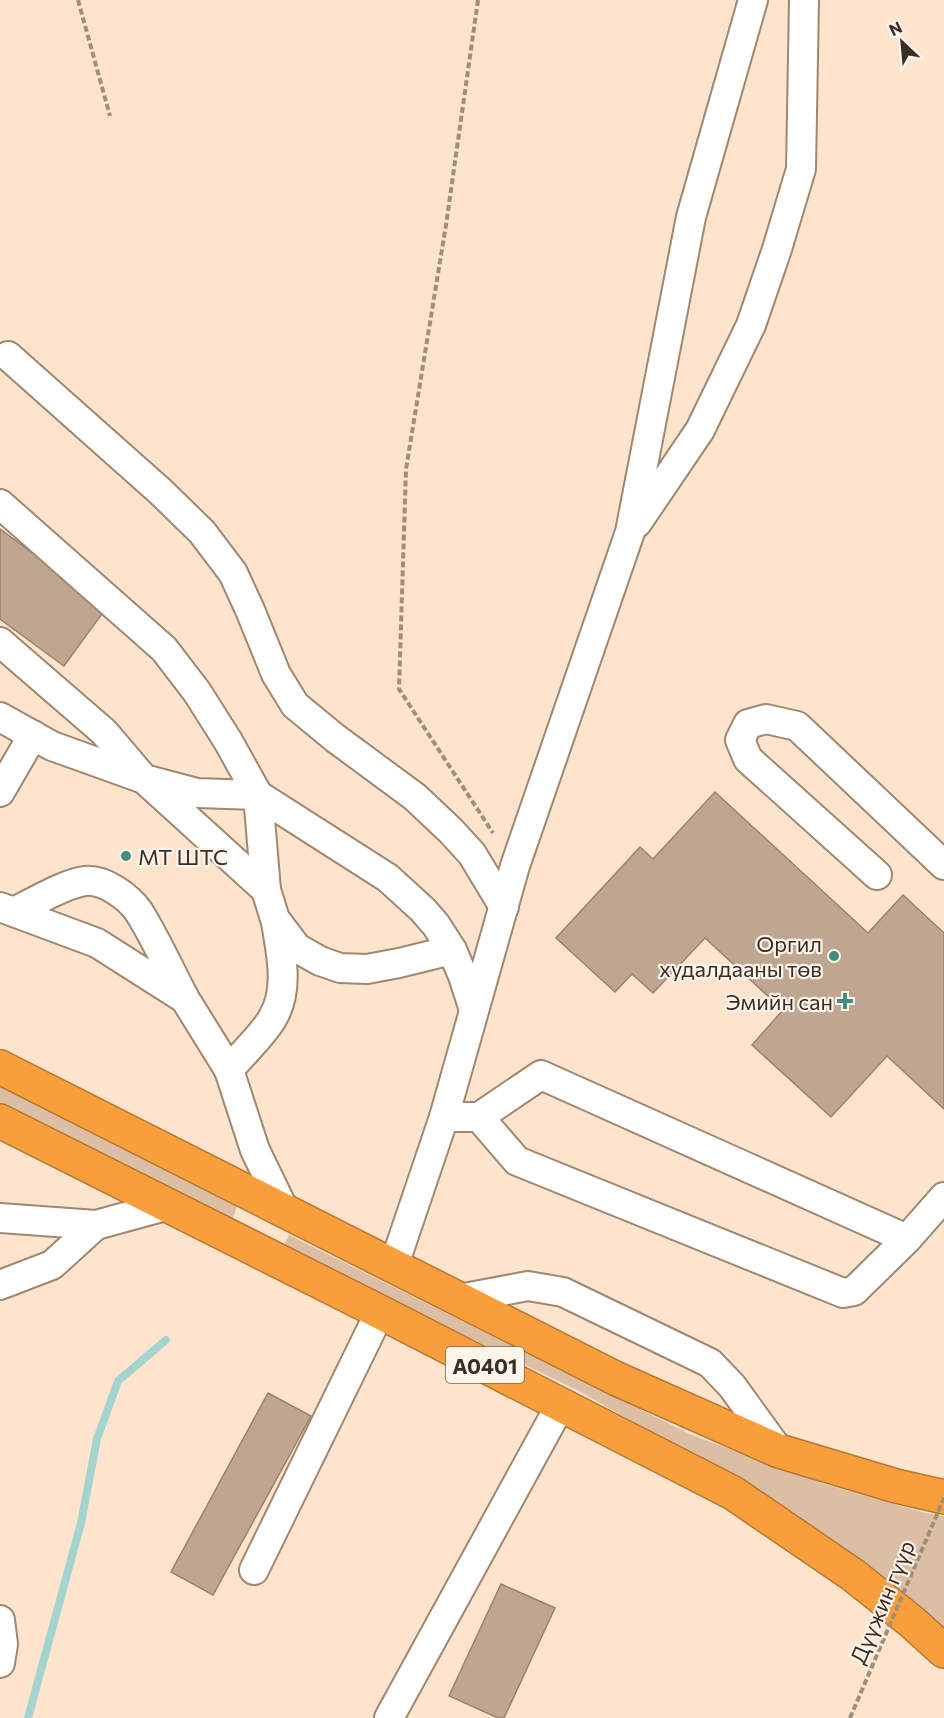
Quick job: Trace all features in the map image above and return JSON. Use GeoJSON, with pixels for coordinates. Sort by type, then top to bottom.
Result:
{"type":"FeatureCollection","features":[{"type":"Feature","properties":{"kind":"highway","name":"A0401"},"geometry":{"type":"LineString","coordinates":[[0,1067],[617,1379],[779,1451],[944,1498]]}},
{"type":"Feature","properties":{"kind":"highway","name":"A0401"},"geometry":{"type":"LineString","coordinates":[[0,1121],[380,1311],[733,1493],[852,1575],[912,1622],[944,1651]]}},
{"type":"Feature","properties":{"kind":"highway"},"geometry":{"type":"LineString","coordinates":[[240,1240],[273,1204]]}},
{"type":"Feature","properties":{"kind":"lane"},"geometry":{"type":"LineString","coordinates":[[394,1265],[444,1117],[515,866],[630,532],[691,217],[753,0]]}},
{"type":"Feature","properties":{"kind":"lane"},"geometry":{"type":"LineString","coordinates":[[630,532],[700,430],[751,325],[777,249],[801,169],[804,0]]}},
{"type":"Feature","properties":{"kind":"lane"},"geometry":{"type":"LineString","coordinates":[[8,356],[161,492],[202,532],[232,573],[250,609],[276,674],[295,705],[335,738],[415,797],[451,831],[472,854],[504,907]]}},
{"type":"Feature","properties":{"kind":"lane"},"geometry":{"type":"LineString","coordinates":[[0,504],[164,649],[197,692],[258,795],[266,890],[275,919],[283,966],[282,992],[272,1019],[229,1070]]}},
{"type":"Feature","properties":{"kind":"lane"},"geometry":{"type":"LineString","coordinates":[[0,642],[104,732],[144,779],[266,890]]}},
{"type":"Feature","properties":{"kind":"lane"},"geometry":{"type":"LineString","coordinates":[[0,717],[52,746],[144,779],[197,793],[258,795],[388,878],[423,910],[452,950],[474,1010]]}},
{"type":"Feature","properties":{"kind":"lane"},"geometry":{"type":"LineString","coordinates":[[877,875],[748,759],[740,740],[748,724],[766,719],[797,726],[944,865]]}},
{"type":"Feature","properties":{"kind":"lane"},"geometry":{"type":"LineString","coordinates":[[0,792],[33,735]]}},
{"type":"Feature","properties":{"kind":"lane"},"geometry":{"type":"LineString","coordinates":[[7,910],[84,881],[95,881],[120,893],[138,910],[185,999],[229,1070],[273,1204]]}},
{"type":"Feature","properties":{"kind":"lane"},"geometry":{"type":"LineString","coordinates":[[7,910],[97,943],[185,999]]}},
{"type":"Feature","properties":{"kind":"lane"},"geometry":{"type":"LineString","coordinates":[[275,919],[297,948],[320,961],[340,968],[367,969],[452,950]]}},
{"type":"Feature","properties":{"kind":"lane"},"geometry":{"type":"LineString","coordinates":[[444,1117],[479,1117],[542,1074],[907,1239]]}},
{"type":"Feature","properties":{"kind":"lane"},"geometry":{"type":"LineString","coordinates":[[479,1117],[517,1161],[843,1293],[854,1292],[907,1239],[944,1197]]}},
{"type":"Feature","properties":{"kind":"lane"},"geometry":{"type":"LineString","coordinates":[[0,1218],[96,1225],[169,1205]]}},
{"type":"Feature","properties":{"kind":"lane"},"geometry":{"type":"LineString","coordinates":[[0,1285],[52,1265],[96,1225]]}},
{"type":"Feature","properties":{"kind":"lane"},"geometry":{"type":"LineString","coordinates":[[459,1299],[528,1286],[563,1292],[710,1363],[732,1386],[779,1451]]}},
{"type":"Feature","properties":{"kind":"lane"},"geometry":{"type":"LineString","coordinates":[[254,1570],[380,1311]]}},
{"type":"Feature","properties":{"kind":"lane"},"geometry":{"type":"LineString","coordinates":[[389,1718],[561,1404]]}},
{"type":"Feature","properties":{"kind":"lane"},"geometry":{"type":"LineString","coordinates":[[0,1620],[3,1644],[0,1663]]}},
{"type":"Feature","properties":{"kind":"path"},"geometry":{"type":"LineString","coordinates":[[78,0],[110,116]]}},
{"type":"Feature","properties":{"kind":"path"},"geometry":{"type":"LineString","coordinates":[[478,0],[446,225],[406,468],[399,689],[515,866]]}},
{"type":"Feature","properties":{"kind":"path","name":"Дүүжин гүүр"},"geometry":{"type":"LineString","coordinates":[[849,1718],[944,1498]]}},
{"type":"Feature","properties":{"kind":"shaded area"},"geometry":{"type":"Polygon","coordinates":[[[0,1086],[237,1206],[232,1220],[0,1104],[0,1086]]]}},
{"type":"Feature","properties":{"kind":"shaded area"},"geometry":{"type":"Polygon","coordinates":[[[289,1235],[692,1435],[824,1484],[925,1513],[944,1516],[944,1634],[747,1488],[581,1392],[283,1247],[289,1235]]]}},
{"type":"Feature","properties":{"kind":"building"},"geometry":{"type":"Polygon","coordinates":[[[0,529],[107,607],[64,666],[0,619],[0,529]]]}},
{"type":"Feature","properties":{"kind":"building","name":"Оргил худалдааны төв"},"geometry":{"type":"Polygon","coordinates":[[[715,792],[868,933],[903,895],[944,933],[944,1109],[887,1056],[831,1117],[752,1045],[783,1010],[705,938],[653,993],[632,974],[615,992],[556,938],[640,847],[653,859],[715,792]]]}},
{"type":"Feature","properties":{"kind":"building"},"geometry":{"type":"Polygon","coordinates":[[[268,1393],[311,1416],[213,1595],[171,1572],[268,1393]]]}},
{"type":"Feature","properties":{"kind":"building"},"geometry":{"type":"Polygon","coordinates":[[[501,1584],[555,1608],[504,1718],[498,1718],[449,1696],[501,1584]]]}},
{"type":"Feature","properties":{"kind":"waterway"},"geometry":{"type":"LineString","coordinates":[[28,1718],[81,1523],[97,1439],[118,1381],[166,1340]]}},
{"type":"Feature","properties":{"kind":"place","name":"МТ ШТС"},"geometry":{"type":"Point","coordinates":[126,856]}},
{"type":"Feature","properties":{"kind":"place","name":"Оргил худалдааны төв"},"geometry":{"type":"Point","coordinates":[834,956]}},
{"type":"Feature","properties":{"kind":"place","name":"Эмийн сан"},"geometry":{"type":"Point","coordinates":[845,1001]}}]}
